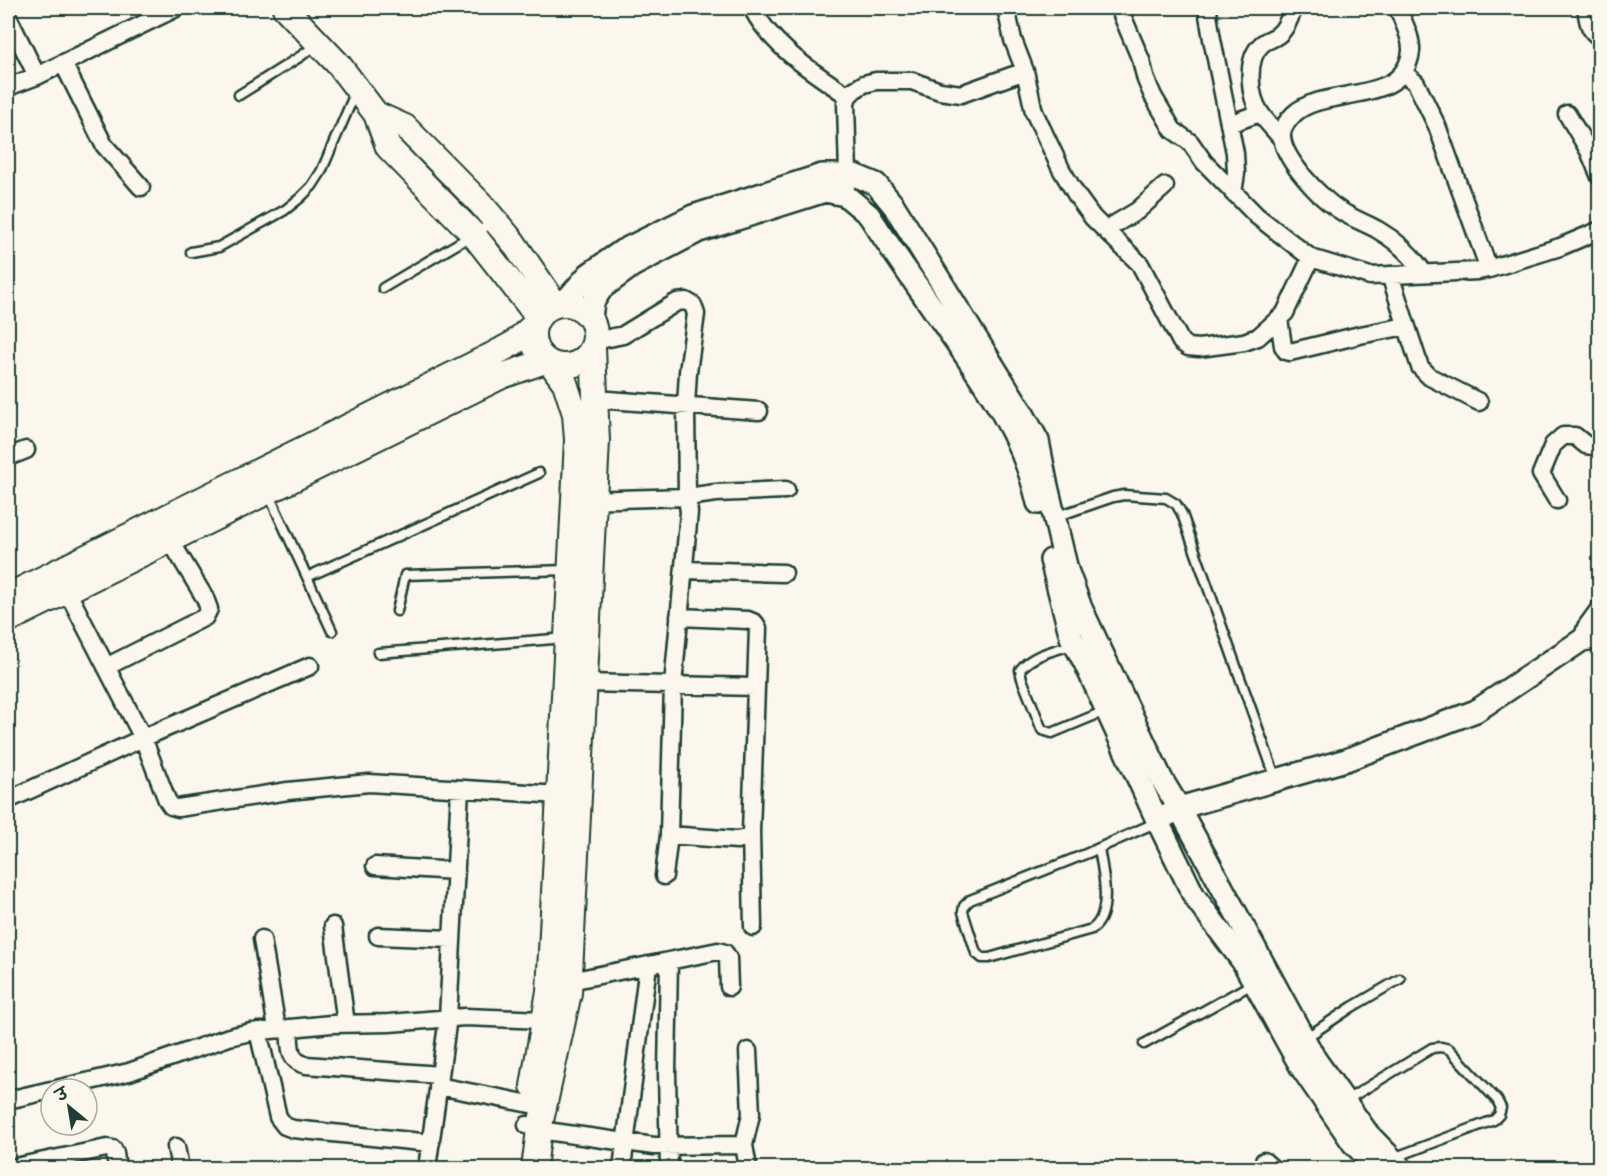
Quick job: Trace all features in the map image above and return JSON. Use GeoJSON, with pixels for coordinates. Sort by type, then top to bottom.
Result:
{"type":"FeatureCollection","features":[{"type":"Feature","properties":{"kind":"main road"},"geometry":{"type":"LineString","coordinates":[[285,8],[319,42],[357,88],[376,114],[388,147],[548,312]]}},
{"type":"Feature","properties":{"kind":"main road"},"geometry":{"type":"LineString","coordinates":[[376,114],[405,127],[488,212],[513,242],[548,312]]}},
{"type":"Feature","properties":{"kind":"main road"},"geometry":{"type":"LineString","coordinates":[[8,596],[494,354],[514,343],[548,312],[579,307],[593,336],[597,441],[571,570],[549,991],[532,1120],[534,1168]]}},
{"type":"Feature","properties":{"kind":"main road"},"geometry":{"type":"LineString","coordinates":[[520,1168],[569,993],[585,683],[584,500],[575,414],[565,383],[535,348],[533,340],[548,312]]}},
{"type":"Feature","properties":{"kind":"main road"},"geometry":{"type":"LineString","coordinates":[[8,620],[502,376],[549,363],[568,366],[576,364],[588,355],[593,336]]}},
{"type":"Feature","properties":{"kind":"street"},"geometry":{"type":"LineString","coordinates":[[8,87],[37,76],[176,8]]}},
{"type":"Feature","properties":{"kind":"street"},"geometry":{"type":"LineString","coordinates":[[752,8],[759,22],[774,41],[847,104]]}},
{"type":"Feature","properties":{"kind":"street"},"geometry":{"type":"LineString","coordinates":[[1006,8],[1013,40],[1025,71],[1034,112],[1061,169],[1077,196],[1094,218],[1140,264],[1181,342],[1188,347],[1199,348],[1244,342],[1258,337],[1285,313],[1311,258]]}},
{"type":"Feature","properties":{"kind":"street"},"geometry":{"type":"LineString","coordinates":[[1119,8],[1153,96],[1173,130],[1190,142],[1204,162],[1257,216],[1311,258],[1370,276],[1489,269],[1560,247],[1599,230]]}},
{"type":"Feature","properties":{"kind":"street"},"geometry":{"type":"LineString","coordinates":[[1209,8],[1212,39],[1235,153],[1236,173],[1233,193]]}},
{"type":"Feature","properties":{"kind":"street"},"geometry":{"type":"LineString","coordinates":[[1294,8],[1282,32],[1261,45],[1251,67],[1253,95],[1260,113],[1282,138],[1292,162],[1322,197],[1342,212],[1379,230],[1412,256],[1424,273]]}},
{"type":"Feature","properties":{"kind":"street"},"geometry":{"type":"LineString","coordinates":[[1282,138],[1283,130],[1290,118],[1300,108],[1318,101],[1391,84],[1403,72],[1411,50],[1410,40],[1398,8]]}},
{"type":"Feature","properties":{"kind":"street"},"geometry":{"type":"LineString","coordinates":[[1586,8],[1589,26],[1599,37]]}},
{"type":"Feature","properties":{"kind":"street"},"geometry":{"type":"LineString","coordinates":[[8,17],[37,76]]}},
{"type":"Feature","properties":{"kind":"street"},"geometry":{"type":"LineString","coordinates":[[63,63],[104,145],[141,187]]}},
{"type":"Feature","properties":{"kind":"street"},"geometry":{"type":"LineString","coordinates":[[846,185],[847,104],[854,90],[876,81],[912,81],[940,91],[962,93],[1025,71]]}},
{"type":"Feature","properties":{"kind":"street"},"geometry":{"type":"LineString","coordinates":[[1403,72],[1416,82],[1437,126],[1489,269]]}},
{"type":"Feature","properties":{"kind":"street"},"geometry":{"type":"LineString","coordinates":[[1229,124],[1260,113]]}},
{"type":"Feature","properties":{"kind":"street"},"geometry":{"type":"LineString","coordinates":[[1567,114],[1589,151],[1599,177]]}},
{"type":"Feature","properties":{"kind":"street"},"geometry":{"type":"LineString","coordinates":[[548,312],[589,274],[622,251],[693,216],[822,175],[846,185],[986,386],[1013,432],[1035,489],[1071,637],[1194,896],[1243,962],[1301,1067],[1353,1143],[1390,1165]]}},
{"type":"Feature","properties":{"kind":"street"},"geometry":{"type":"LineString","coordinates":[[664,876],[669,836],[673,685],[689,512],[686,406],[696,314],[693,305],[686,301],[677,302],[623,335],[593,336],[593,302],[602,288],[632,266],[699,231],[846,185],[854,175],[876,184],[894,206],[1038,441],[1067,570],[1081,608],[1162,780],[1315,1059],[1390,1165]]}},
{"type":"Feature","properties":{"kind":"street"},"geometry":{"type":"LineString","coordinates":[[1105,230],[1137,211],[1166,186]]}},
{"type":"Feature","properties":{"kind":"street"},"geometry":{"type":"LineString","coordinates":[[1390,275],[1419,367],[1430,377],[1479,402]]}},
{"type":"Feature","properties":{"kind":"street"},"geometry":{"type":"LineString","coordinates":[[1279,320],[1283,346],[1286,351],[1290,352],[1360,334],[1406,326]]}},
{"type":"Feature","properties":{"kind":"street"},"geometry":{"type":"LineString","coordinates":[[595,399],[759,411]]}},
{"type":"Feature","properties":{"kind":"street"},"geometry":{"type":"LineString","coordinates":[[1557,500],[1541,474],[1553,444],[1563,436],[1575,436],[1586,445],[1599,447]]}},
{"type":"Feature","properties":{"kind":"street"},"geometry":{"type":"LineString","coordinates":[[8,457],[26,450]]}},
{"type":"Feature","properties":{"kind":"street"},"geometry":{"type":"LineString","coordinates":[[584,500],[687,497],[716,493],[786,490]]}},
{"type":"Feature","properties":{"kind":"street"},"geometry":{"type":"LineString","coordinates":[[106,667],[206,617],[209,609],[205,598],[170,540]]}},
{"type":"Feature","properties":{"kind":"street"},"geometry":{"type":"LineString","coordinates":[[684,570],[784,573]]}},
{"type":"Feature","properties":{"kind":"street"},"geometry":{"type":"LineString","coordinates":[[67,591],[143,738],[166,800],[171,806],[178,808],[288,790],[369,783],[559,795]]}},
{"type":"Feature","properties":{"kind":"street"},"geometry":{"type":"LineString","coordinates":[[1158,822],[1179,808],[1346,760],[1476,711],[1591,639],[1586,627],[1599,608]]}},
{"type":"Feature","properties":{"kind":"street"},"geometry":{"type":"LineString","coordinates":[[679,617],[748,620],[755,622],[758,628],[752,832],[753,927]]}},
{"type":"Feature","properties":{"kind":"street"},"geometry":{"type":"LineString","coordinates":[[8,800],[143,738],[310,666]]}},
{"type":"Feature","properties":{"kind":"street"},"geometry":{"type":"LineString","coordinates":[[585,683],[756,687]]}},
{"type":"Feature","properties":{"kind":"street"},"geometry":{"type":"LineString","coordinates":[[427,1168],[448,1018],[460,789]]}},
{"type":"Feature","properties":{"kind":"street"},"geometry":{"type":"LineString","coordinates":[[669,836],[737,840],[746,838],[752,832]]}},
{"type":"Feature","properties":{"kind":"street"},"geometry":{"type":"LineString","coordinates":[[375,866],[456,871]]}},
{"type":"Feature","properties":{"kind":"street"},"geometry":{"type":"LineString","coordinates":[[333,926],[346,1024]]}},
{"type":"Feature","properties":{"kind":"street"},"geometry":{"type":"LineString","coordinates":[[378,936],[452,939]]}},
{"type":"Feature","properties":{"kind":"street"},"geometry":{"type":"LineString","coordinates":[[262,939],[283,1028],[294,1060],[298,1064],[439,1081],[532,1120],[626,1142],[654,1146],[744,1145]]}},
{"type":"Feature","properties":{"kind":"street"},"geometry":{"type":"LineString","coordinates":[[570,981],[718,951],[725,953],[728,958],[729,987]]}},
{"type":"Feature","properties":{"kind":"street"},"geometry":{"type":"LineString","coordinates":[[669,961],[669,1168]]}},
{"type":"Feature","properties":{"kind":"street"},"geometry":{"type":"LineString","coordinates":[[622,1168],[648,965]]}},
{"type":"Feature","properties":{"kind":"street"},"geometry":{"type":"LineString","coordinates":[[99,1079],[129,1072],[229,1037],[258,1031],[448,1018],[491,1017],[544,1020]]}},
{"type":"Feature","properties":{"kind":"street"},"geometry":{"type":"LineString","coordinates":[[258,1031],[278,1117],[285,1126],[293,1129],[431,1143]]}},
{"type":"Feature","properties":{"kind":"street"},"geometry":{"type":"LineString","coordinates":[[748,1051],[751,1114],[744,1145],[748,1168]]}},
{"type":"Feature","properties":{"kind":"street"},"geometry":{"type":"LineString","coordinates":[[8,1100],[39,1093]]}},
{"type":"Feature","properties":{"kind":"street"},"geometry":{"type":"LineString","coordinates":[[10,1168],[107,1148],[113,1149],[117,1168]]}},
{"type":"Feature","properties":{"kind":"street"},"geometry":{"type":"LineString","coordinates":[[176,1148],[180,1168]]}},
{"type":"Feature","properties":{"kind":"lane"},"geometry":{"type":"LineString","coordinates":[[238,95],[301,56],[319,42]]}},
{"type":"Feature","properties":{"kind":"lane"},"geometry":{"type":"LineString","coordinates":[[191,252],[219,247],[285,210],[300,198],[321,172],[357,88]]}},
{"type":"Feature","properties":{"kind":"lane"},"geometry":{"type":"LineString","coordinates":[[383,288],[488,212]]}},
{"type":"Feature","properties":{"kind":"lane"},"geometry":{"type":"LineString","coordinates":[[308,577],[539,473]]}},
{"type":"Feature","properties":{"kind":"lane"},"geometry":{"type":"LineString","coordinates":[[268,492],[332,631]]}},
{"type":"Feature","properties":{"kind":"lane"},"geometry":{"type":"LineString","coordinates":[[1054,517],[1124,495],[1166,498],[1176,504],[1186,525],[1276,779]]}},
{"type":"Feature","properties":{"kind":"lane"},"geometry":{"type":"LineString","coordinates":[[398,611],[405,575],[571,570]]}},
{"type":"Feature","properties":{"kind":"lane"},"geometry":{"type":"LineString","coordinates":[[378,653],[567,638]]}},
{"type":"Feature","properties":{"kind":"lane"},"geometry":{"type":"LineString","coordinates":[[1075,644],[1038,657],[1026,663],[1020,670],[1042,730],[1052,733],[1106,710]]}},
{"type":"Feature","properties":{"kind":"lane"},"geometry":{"type":"LineString","coordinates":[[1099,849],[1106,885],[1101,919],[1097,926],[989,958],[982,958],[976,953],[963,912],[964,906],[970,900],[1099,849],[1158,822]]}},
{"type":"Feature","properties":{"kind":"lane"},"geometry":{"type":"LineString","coordinates":[[1304,1039],[1400,979]]}},
{"type":"Feature","properties":{"kind":"lane"},"geometry":{"type":"LineString","coordinates":[[1144,1044],[1254,983]]}},
{"type":"Feature","properties":{"kind":"lane"},"geometry":{"type":"LineString","coordinates":[[1344,1101],[1432,1048],[1441,1047],[1449,1049],[1497,1100],[1501,1108],[1494,1120],[1390,1165]]}}]}
